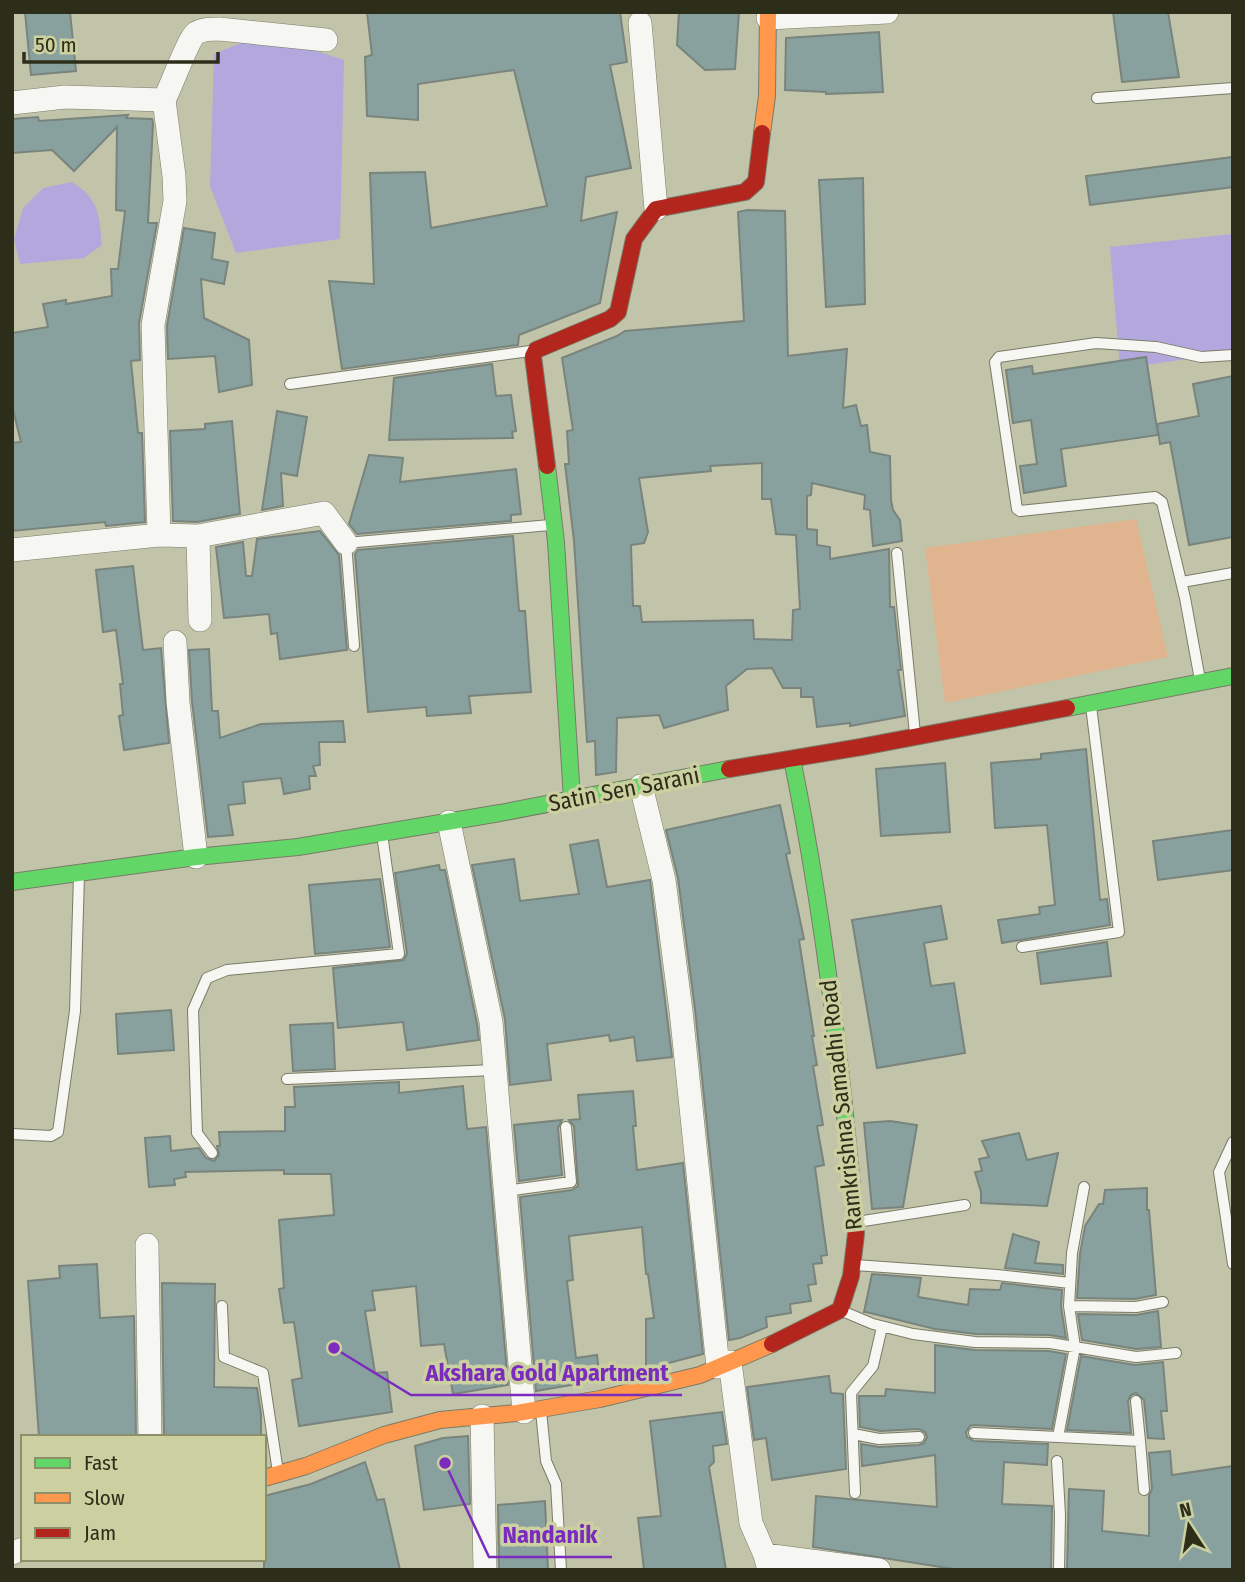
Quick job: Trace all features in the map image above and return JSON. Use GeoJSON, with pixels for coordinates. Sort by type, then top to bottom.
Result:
{"type":"FeatureCollection","features":[{"type":"Feature","properties":{"kind":"street"},"geometry":{"type":"LineString","coordinates":[[656,209],[744,192],[756,182],[766,96],[768,15],[887,12]]}},
{"type":"Feature","properties":{"kind":"street"},"geometry":{"type":"LineString","coordinates":[[572,799],[554,525],[533,356],[536,350],[610,319],[618,312],[634,239],[656,209],[640,23]]}},
{"type":"Feature","properties":{"kind":"street"},"geometry":{"type":"LineString","coordinates":[[159,535],[153,325],[175,201],[164,100],[189,41],[204,30],[219,29],[326,40]]}},
{"type":"Feature","properties":{"kind":"street"},"geometry":{"type":"LineString","coordinates":[[12,103],[65,97],[164,100]]}},
{"type":"Feature","properties":{"kind":"street"},"geometry":{"type":"LineString","coordinates":[[12,550],[159,535],[198,536],[324,513],[345,543]]}},
{"type":"Feature","properties":{"kind":"street"},"geometry":{"type":"LineString","coordinates":[[198,536],[200,620]]}},
{"type":"Feature","properties":{"kind":"street"},"geometry":{"type":"LineString","coordinates":[[174,642],[178,702],[196,857]]}},
{"type":"Feature","properties":{"kind":"street","name":"Satin Sen Sarani"},"geometry":{"type":"LineString","coordinates":[[12,882],[196,857],[298,847],[449,822],[1233,676]]}},
{"type":"Feature","properties":{"kind":"street","name":"Ramkrishna Samadhi Road"},"geometry":{"type":"LineString","coordinates":[[792,758],[812,856],[845,1111],[856,1234],[852,1265],[840,1310]]}},
{"type":"Feature","properties":{"kind":"street"},"geometry":{"type":"LineString","coordinates":[[641,786],[664,880],[724,1365],[751,1523],[767,1562],[879,1570]]}},
{"type":"Feature","properties":{"kind":"street"},"geometry":{"type":"LineString","coordinates":[[449,822],[491,1022],[505,1191],[533,1410]]}},
{"type":"Feature","properties":{"kind":"street"},"geometry":{"type":"LineString","coordinates":[[147,1245],[150,1435]]}},
{"type":"Feature","properties":{"kind":"street"},"geometry":{"type":"LineString","coordinates":[[271,1476],[306,1466],[384,1435],[440,1420],[533,1410],[600,1399],[700,1375],[778,1342],[840,1310]]}},
{"type":"Feature","properties":{"kind":"street"},"geometry":{"type":"LineString","coordinates":[[482,1416],[485,1570]]}},
{"type":"Feature","properties":{"kind":"lane"},"geometry":{"type":"LineString","coordinates":[[1097,98],[1233,88]]}},
{"type":"Feature","properties":{"kind":"lane"},"geometry":{"type":"LineString","coordinates":[[1201,683],[1182,582],[1160,499],[1155,497],[1020,511],[1017,509],[995,362],[999,357],[1096,343],[1156,347],[1201,357],[1233,355]]}},
{"type":"Feature","properties":{"kind":"lane"},"geometry":{"type":"LineString","coordinates":[[290,384],[536,350]]}},
{"type":"Feature","properties":{"kind":"lane"},"geometry":{"type":"LineString","coordinates":[[354,646],[345,543],[554,525]]}},
{"type":"Feature","properties":{"kind":"lane"},"geometry":{"type":"LineString","coordinates":[[897,553],[915,737]]}},
{"type":"Feature","properties":{"kind":"lane"},"geometry":{"type":"LineString","coordinates":[[1182,582],[1233,573]]}},
{"type":"Feature","properties":{"kind":"lane"},"geometry":{"type":"LineString","coordinates":[[1022,947],[1119,932],[1090,703]]}},
{"type":"Feature","properties":{"kind":"lane"},"geometry":{"type":"LineString","coordinates":[[212,1153],[197,1133],[193,1010],[207,978],[228,970],[398,954],[381,832]]}},
{"type":"Feature","properties":{"kind":"lane"},"geometry":{"type":"LineString","coordinates":[[12,1134],[51,1136],[58,1132],[75,1011],[79,874]]}},
{"type":"Feature","properties":{"kind":"lane"},"geometry":{"type":"LineString","coordinates":[[287,1079],[494,1070]]}},
{"type":"Feature","properties":{"kind":"lane"},"geometry":{"type":"LineString","coordinates":[[505,1191],[571,1182],[566,1127]]}},
{"type":"Feature","properties":{"kind":"lane"},"geometry":{"type":"LineString","coordinates":[[1233,1142],[1219,1172],[1233,1264]]}},
{"type":"Feature","properties":{"kind":"lane"},"geometry":{"type":"LineString","coordinates":[[1058,1437],[1075,1347],[1069,1307],[1070,1283],[1072,1253],[1084,1187]]}},
{"type":"Feature","properties":{"kind":"lane"},"geometry":{"type":"LineString","coordinates":[[854,1223],[965,1205]]}},
{"type":"Feature","properties":{"kind":"lane"},"geometry":{"type":"LineString","coordinates":[[852,1265],[1070,1283]]}},
{"type":"Feature","properties":{"kind":"lane"},"geometry":{"type":"LineString","coordinates":[[1069,1307],[1136,1307],[1163,1301]]}},
{"type":"Feature","properties":{"kind":"lane"},"geometry":{"type":"LineString","coordinates":[[222,1306],[224,1357],[263,1373],[271,1476]]}},
{"type":"Feature","properties":{"kind":"lane"},"geometry":{"type":"LineString","coordinates":[[840,1310],[913,1334],[975,1342],[1050,1343],[1136,1357],[1176,1353]]}},
{"type":"Feature","properties":{"kind":"lane"},"geometry":{"type":"LineString","coordinates":[[855,1493],[851,1393],[873,1366],[882,1326]]}},
{"type":"Feature","properties":{"kind":"lane"},"geometry":{"type":"LineString","coordinates":[[1136,1401],[1144,1489]]}},
{"type":"Feature","properties":{"kind":"lane"},"geometry":{"type":"LineString","coordinates":[[533,1410],[546,1461],[556,1484],[561,1570]]}},
{"type":"Feature","properties":{"kind":"lane"},"geometry":{"type":"LineString","coordinates":[[974,1433],[1140,1441]]}},
{"type":"Feature","properties":{"kind":"lane"},"geometry":{"type":"LineString","coordinates":[[853,1434],[879,1439],[919,1437]]}},
{"type":"Feature","properties":{"kind":"lane"},"geometry":{"type":"LineString","coordinates":[[1057,1461],[1059,1570]]}},
{"type":"Feature","properties":{"kind":"shaded area"},"geometry":{"type":"Polygon","coordinates":[[[263,34],[344,60],[340,239],[236,253],[210,186],[214,54],[263,34]]]}},
{"type":"Feature","properties":{"kind":"shaded area"},"geometry":{"type":"Polygon","coordinates":[[[72,182],[93,202],[99,217],[102,245],[84,258],[20,264],[14,239],[23,208],[43,188],[72,182]]]}},
{"type":"Feature","properties":{"kind":"shaded area"},"geometry":{"type":"Polygon","coordinates":[[[1233,234],[1233,352],[1120,369],[1110,247],[1233,234]]]}},
{"type":"Feature","properties":{"kind":"shaded area"},"geometry":{"type":"Polygon","coordinates":[[[1136,519],[1168,657],[945,703],[925,548],[1136,519]]]}},
{"type":"Feature","properties":{"kind":"building"},"geometry":{"type":"Polygon","coordinates":[[[25,12],[70,12],[76,71],[31,75],[25,12]]]}},
{"type":"Feature","properties":{"kind":"building"},"geometry":{"type":"Polygon","coordinates":[[[367,12],[620,12],[627,62],[610,65],[631,168],[586,177],[581,221],[617,212],[600,303],[519,335],[518,345],[342,369],[329,281],[374,284],[370,173],[425,172],[431,228],[547,206],[514,70],[418,84],[418,120],[367,116],[365,57],[372,55],[367,12]]]}},
{"type":"Feature","properties":{"kind":"building"},"geometry":{"type":"Polygon","coordinates":[[[679,12],[739,12],[735,69],[705,70],[677,45],[679,12]]]}},
{"type":"Feature","properties":{"kind":"building"},"geometry":{"type":"Polygon","coordinates":[[[1113,12],[1168,12],[1179,77],[1122,82],[1113,12]]]}},
{"type":"Feature","properties":{"kind":"building"},"geometry":{"type":"Polygon","coordinates":[[[879,32],[883,92],[826,94],[785,90],[786,38],[879,32]]]}},
{"type":"Feature","properties":{"kind":"building"},"geometry":{"type":"Polygon","coordinates":[[[128,115],[126,118],[152,119],[153,123],[148,223],[157,223],[139,323],[140,360],[131,361],[138,433],[142,433],[145,522],[106,526],[105,522],[12,531],[12,443],[21,442],[12,406],[12,333],[48,327],[43,304],[66,300],[66,304],[112,296],[111,269],[118,269],[125,211],[116,210],[117,127],[74,171],[52,150],[12,153],[12,119],[38,117],[39,121],[128,115]]]}},
{"type":"Feature","properties":{"kind":"building"},"geometry":{"type":"Polygon","coordinates":[[[1233,157],[1233,187],[1090,205],[1086,176],[1233,157]]]}},
{"type":"Feature","properties":{"kind":"building"},"geometry":{"type":"Polygon","coordinates":[[[863,178],[865,304],[826,307],[819,180],[863,178]]]}},
{"type":"Feature","properties":{"kind":"building"},"geometry":{"type":"Polygon","coordinates":[[[785,211],[788,356],[847,349],[843,408],[856,405],[861,426],[867,425],[870,452],[890,456],[891,500],[893,510],[900,520],[902,541],[873,546],[870,510],[864,509],[865,495],[812,483],[811,495],[807,496],[807,529],[817,530],[817,545],[830,547],[830,559],[889,549],[890,607],[894,607],[901,670],[898,670],[905,716],[850,726],[850,723],[817,727],[813,697],[801,697],[801,688],[783,688],[772,668],[747,669],[726,686],[728,710],[664,728],[659,715],[617,718],[616,772],[596,775],[595,741],[587,742],[574,541],[565,464],[569,464],[567,431],[573,430],[562,358],[625,331],[744,321],[738,212],[785,211]],[[762,463],[710,466],[711,471],[639,478],[648,532],[644,543],[631,545],[633,606],[640,606],[642,622],[753,620],[754,639],[792,640],[793,610],[800,609],[796,535],[776,534],[771,499],[762,499],[762,463]]]}},
{"type":"Feature","properties":{"kind":"building"},"geometry":{"type":"Polygon","coordinates":[[[184,228],[215,233],[212,259],[228,262],[224,284],[201,279],[204,318],[249,340],[252,385],[219,392],[215,356],[168,359],[167,326],[184,228]]]}},
{"type":"Feature","properties":{"kind":"building"},"geometry":{"type":"Polygon","coordinates":[[[1146,357],[1158,435],[1061,449],[1066,486],[1024,493],[1020,466],[1037,464],[1031,420],[1013,423],[1006,370],[1032,366],[1033,374],[1146,357]]]}},
{"type":"Feature","properties":{"kind":"building"},"geometry":{"type":"Polygon","coordinates":[[[492,364],[496,396],[511,395],[516,431],[512,432],[513,438],[389,440],[394,378],[492,364]]]}},
{"type":"Feature","properties":{"kind":"building"},"geometry":{"type":"Polygon","coordinates":[[[1233,376],[1233,537],[1189,545],[1170,442],[1160,444],[1157,424],[1199,416],[1193,384],[1233,376]]]}},
{"type":"Feature","properties":{"kind":"building"},"geometry":{"type":"Polygon","coordinates":[[[277,411],[307,417],[297,476],[281,473],[283,506],[262,510],[277,411]]]}},
{"type":"Feature","properties":{"kind":"building"},"geometry":{"type":"Polygon","coordinates":[[[232,421],[240,514],[197,522],[173,521],[170,431],[205,429],[205,424],[232,421]]]}},
{"type":"Feature","properties":{"kind":"building"},"geometry":{"type":"Polygon","coordinates":[[[369,455],[403,458],[400,482],[516,469],[521,514],[511,515],[511,521],[357,534],[349,524],[369,455]]]}},
{"type":"Feature","properties":{"kind":"building"},"geometry":{"type":"Polygon","coordinates":[[[320,531],[339,555],[347,650],[280,659],[277,633],[271,634],[269,614],[224,618],[216,547],[243,542],[246,576],[252,576],[257,539],[320,531]]]}},
{"type":"Feature","properties":{"kind":"building"},"geometry":{"type":"Polygon","coordinates":[[[513,536],[519,611],[525,611],[531,692],[469,696],[471,713],[427,716],[426,707],[368,712],[355,554],[358,550],[513,536]]]}},
{"type":"Feature","properties":{"kind":"building"},"geometry":{"type":"Polygon","coordinates":[[[133,566],[143,650],[161,648],[169,743],[124,750],[119,716],[123,715],[120,684],[123,684],[116,630],[103,632],[96,570],[133,566]]]}},
{"type":"Feature","properties":{"kind":"building"},"geometry":{"type":"Polygon","coordinates":[[[209,649],[212,711],[218,711],[220,738],[261,724],[343,721],[345,742],[319,742],[320,765],[313,766],[316,776],[309,776],[310,789],[284,794],[281,778],[243,782],[245,803],[228,805],[233,835],[208,837],[192,701],[189,650],[209,649]]]}},
{"type":"Feature","properties":{"kind":"building"},"geometry":{"type":"Polygon","coordinates":[[[1086,749],[1100,900],[1107,899],[1110,925],[1002,943],[998,920],[1040,914],[1039,907],[1055,905],[1047,825],[995,828],[991,763],[1041,759],[1041,754],[1086,749]]]}},
{"type":"Feature","properties":{"kind":"building"},"geometry":{"type":"Polygon","coordinates":[[[945,763],[950,832],[881,836],[876,769],[945,763]]]}},
{"type":"Feature","properties":{"kind":"building"},"geometry":{"type":"Polygon","coordinates":[[[780,805],[790,853],[786,854],[804,939],[799,940],[814,1036],[817,1065],[813,1066],[823,1125],[817,1126],[824,1165],[815,1167],[827,1255],[821,1256],[822,1263],[813,1264],[816,1284],[808,1285],[811,1301],[790,1304],[791,1313],[766,1317],[767,1327],[729,1340],[695,1009],[678,878],[666,830],[780,805]]]}},
{"type":"Feature","properties":{"kind":"building"},"geometry":{"type":"Polygon","coordinates":[[[1233,830],[1233,870],[1158,880],[1153,841],[1233,830]]]}},
{"type":"Feature","properties":{"kind":"building"},"geometry":{"type":"Polygon","coordinates":[[[598,840],[607,887],[650,880],[672,1057],[637,1061],[634,1037],[610,1041],[609,1035],[547,1044],[551,1080],[510,1085],[505,1019],[472,865],[514,859],[520,901],[579,894],[570,845],[598,840]]]}},
{"type":"Feature","properties":{"kind":"building"},"geometry":{"type":"Polygon","coordinates":[[[439,865],[440,870],[445,870],[479,1040],[407,1050],[403,1022],[338,1028],[333,968],[404,960],[407,953],[395,873],[439,865]]]}},
{"type":"Feature","properties":{"kind":"building"},"geometry":{"type":"Polygon","coordinates":[[[380,879],[390,947],[315,954],[309,885],[380,879]]]}},
{"type":"Feature","properties":{"kind":"building"},"geometry":{"type":"Polygon","coordinates":[[[941,906],[947,939],[924,943],[931,986],[954,983],[965,1053],[877,1068],[852,920],[941,906]]]}},
{"type":"Feature","properties":{"kind":"building"},"geometry":{"type":"Polygon","coordinates":[[[1107,942],[1111,976],[1041,984],[1037,953],[1107,942]]]}},
{"type":"Feature","properties":{"kind":"building"},"geometry":{"type":"Polygon","coordinates":[[[171,1010],[174,1050],[118,1054],[116,1014],[171,1010]]]}},
{"type":"Feature","properties":{"kind":"building"},"geometry":{"type":"Polygon","coordinates":[[[333,1023],[335,1069],[293,1071],[290,1025],[333,1023]]]}},
{"type":"Feature","properties":{"kind":"building"},"geometry":{"type":"Polygon","coordinates":[[[399,1082],[399,1093],[463,1086],[467,1129],[486,1127],[508,1385],[453,1394],[444,1344],[421,1346],[416,1286],[372,1291],[375,1310],[365,1311],[375,1373],[387,1372],[392,1412],[299,1426],[292,1380],[302,1378],[294,1322],[284,1323],[279,1289],[284,1288],[279,1220],[334,1215],[331,1174],[284,1174],[284,1170],[185,1172],[186,1177],[174,1179],[175,1185],[149,1187],[145,1138],[170,1136],[171,1151],[199,1148],[206,1158],[214,1161],[219,1155],[219,1132],[285,1131],[285,1107],[295,1107],[294,1087],[399,1082]]]}},
{"type":"Feature","properties":{"kind":"building"},"geometry":{"type":"Polygon","coordinates":[[[633,1091],[637,1170],[683,1163],[703,1354],[646,1369],[646,1319],[654,1318],[646,1274],[642,1227],[569,1236],[573,1280],[567,1281],[576,1358],[597,1355],[600,1380],[536,1391],[520,1197],[572,1190],[578,1186],[574,1126],[569,1120],[580,1119],[578,1095],[633,1091]]]}},
{"type":"Feature","properties":{"kind":"building"},"geometry":{"type":"Polygon","coordinates":[[[562,1120],[558,1128],[562,1175],[519,1181],[514,1125],[562,1120]]]}},
{"type":"Feature","properties":{"kind":"building"},"geometry":{"type":"Polygon","coordinates":[[[890,1121],[917,1125],[903,1207],[872,1209],[864,1123],[890,1121]]]}},
{"type":"Feature","properties":{"kind":"building"},"geometry":{"type":"Polygon","coordinates":[[[1019,1133],[1027,1160],[1058,1153],[1047,1206],[981,1203],[975,1172],[982,1171],[979,1159],[989,1157],[982,1141],[1019,1133]]]}},
{"type":"Feature","properties":{"kind":"building"},"geometry":{"type":"Polygon","coordinates":[[[1147,1188],[1156,1295],[1135,1299],[1077,1298],[1085,1226],[1099,1204],[1103,1204],[1105,1190],[1147,1188]]]}},
{"type":"Feature","properties":{"kind":"building"},"geometry":{"type":"Polygon","coordinates":[[[1013,1234],[1039,1242],[1035,1263],[1063,1265],[1063,1274],[1005,1268],[1013,1234]]]}},
{"type":"Feature","properties":{"kind":"building"},"geometry":{"type":"Polygon","coordinates":[[[97,1264],[100,1318],[134,1316],[136,1435],[39,1435],[28,1281],[60,1278],[59,1266],[97,1264]]]}},
{"type":"Feature","properties":{"kind":"building"},"geometry":{"type":"Polygon","coordinates":[[[872,1274],[921,1278],[918,1297],[968,1305],[970,1289],[1000,1290],[1002,1283],[1062,1290],[1061,1307],[1066,1338],[1050,1335],[976,1334],[935,1329],[864,1312],[872,1274]]]}},
{"type":"Feature","properties":{"kind":"building"},"geometry":{"type":"Polygon","coordinates":[[[162,1283],[215,1284],[214,1387],[257,1388],[261,1435],[164,1435],[162,1283]]]}},
{"type":"Feature","properties":{"kind":"building"},"geometry":{"type":"Polygon","coordinates":[[[1158,1311],[1161,1347],[1136,1349],[1082,1340],[1078,1314],[1136,1315],[1158,1311]]]}},
{"type":"Feature","properties":{"kind":"building"},"geometry":{"type":"Polygon","coordinates":[[[935,1345],[975,1350],[1049,1351],[1066,1354],[1052,1429],[974,1425],[966,1432],[967,1437],[974,1441],[1048,1444],[1047,1465],[1004,1462],[1002,1504],[1052,1506],[1051,1570],[960,1570],[813,1547],[816,1496],[937,1507],[935,1455],[862,1466],[861,1444],[879,1447],[919,1445],[924,1443],[927,1437],[925,1432],[919,1429],[880,1431],[860,1427],[859,1396],[885,1396],[886,1389],[935,1393],[935,1345]]]}},
{"type":"Feature","properties":{"kind":"building"},"geometry":{"type":"Polygon","coordinates":[[[1081,1356],[1135,1365],[1163,1362],[1167,1411],[1161,1411],[1164,1439],[1148,1438],[1144,1400],[1136,1393],[1131,1395],[1128,1401],[1131,1433],[1067,1430],[1081,1356]]]}},
{"type":"Feature","properties":{"kind":"building"},"geometry":{"type":"Polygon","coordinates":[[[829,1376],[831,1393],[843,1394],[846,1469],[772,1480],[766,1438],[754,1440],[747,1387],[829,1376]]]}},
{"type":"Feature","properties":{"kind":"building"},"geometry":{"type":"Polygon","coordinates":[[[722,1412],[727,1444],[713,1446],[714,1462],[709,1467],[726,1570],[644,1570],[638,1518],[661,1516],[650,1421],[722,1412]]]}},
{"type":"Feature","properties":{"kind":"building"},"geometry":{"type":"Polygon","coordinates":[[[468,1436],[470,1504],[424,1510],[415,1446],[443,1438],[468,1436]]]}},
{"type":"Feature","properties":{"kind":"building"},"geometry":{"type":"Polygon","coordinates":[[[1170,1451],[1172,1475],[1233,1466],[1233,1570],[1067,1570],[1069,1489],[1104,1491],[1102,1531],[1149,1536],[1149,1496],[1152,1489],[1149,1453],[1170,1451]]]}},
{"type":"Feature","properties":{"kind":"building"},"geometry":{"type":"Polygon","coordinates":[[[365,1462],[377,1500],[384,1499],[400,1570],[264,1570],[266,1495],[311,1484],[365,1462]]]}},
{"type":"Feature","properties":{"kind":"building"},"geometry":{"type":"Polygon","coordinates":[[[545,1501],[548,1570],[499,1570],[498,1505],[545,1501]]]}},
{"type":"Feature","properties":{"kind":"traffic: fast"},"geometry":{"type":"LineString","coordinates":[[547,466],[556,542],[572,799]]}},
{"type":"Feature","properties":{"kind":"traffic: fast"},"geometry":{"type":"LineString","coordinates":[[1067,708],[1233,676]]}},
{"type":"Feature","properties":{"kind":"traffic: fast"},"geometry":{"type":"LineString","coordinates":[[792,759],[827,966],[851,1176]]}},
{"type":"Feature","properties":{"kind":"traffic: fast"},"geometry":{"type":"LineString","coordinates":[[12,882],[196,857],[298,847],[500,813],[729,769]]}},
{"type":"Feature","properties":{"kind":"traffic: slow"},"geometry":{"type":"LineString","coordinates":[[762,133],[767,96],[768,12]]}},
{"type":"Feature","properties":{"kind":"traffic: slow"},"geometry":{"type":"LineString","coordinates":[[266,1477],[306,1466],[384,1435],[440,1420],[517,1413],[600,1399],[700,1375],[772,1344]]}},
{"type":"Feature","properties":{"kind":"traffic: jam"},"geometry":{"type":"LineString","coordinates":[[547,466],[533,356],[536,350],[610,319],[618,312],[634,239],[656,209],[745,192],[756,182],[762,133]]}},
{"type":"Feature","properties":{"kind":"traffic: jam"},"geometry":{"type":"LineString","coordinates":[[729,769],[1067,708]]}},
{"type":"Feature","properties":{"kind":"traffic: jam"},"geometry":{"type":"LineString","coordinates":[[772,1344],[840,1310],[851,1276],[856,1234],[851,1176]]}},
{"type":"Feature","properties":{"kind":"place","name":"Akshara Gold Apartment"},"geometry":{"type":"Point","coordinates":[334,1348]}},
{"type":"Feature","properties":{"kind":"place","name":"Nandanik"},"geometry":{"type":"Point","coordinates":[445,1463]}}]}
